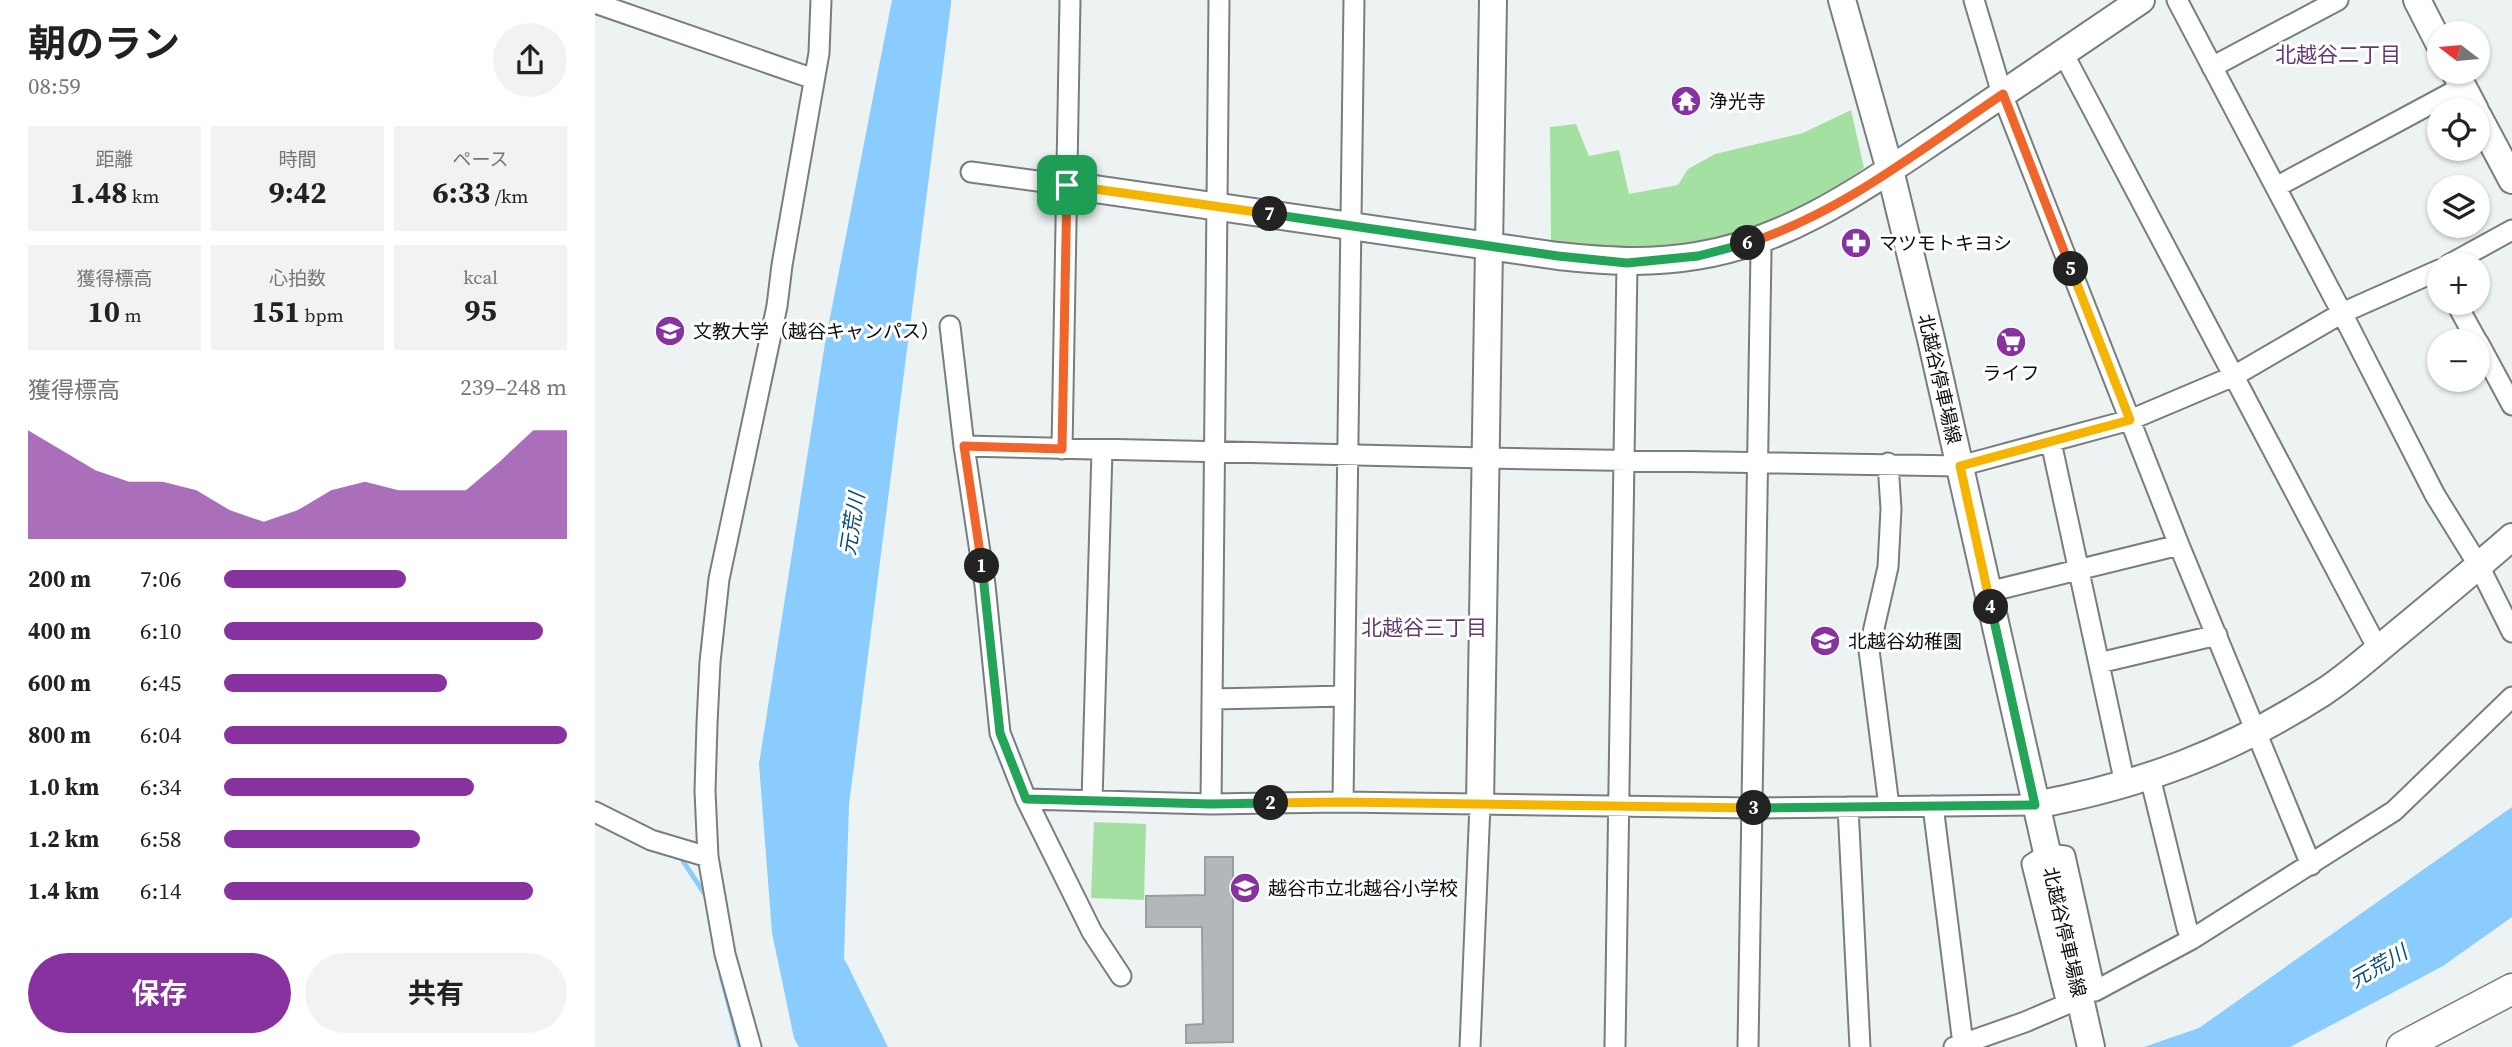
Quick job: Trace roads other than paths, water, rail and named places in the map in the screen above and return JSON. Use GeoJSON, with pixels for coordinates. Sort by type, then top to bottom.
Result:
{"type":"FeatureCollection","features":[{"type":"Feature","properties":{"kind":"main road"},"geometry":{"type":"LineString","coordinates":[[2417,1044],[2512,989]]}},
{"type":"Feature","properties":{"kind":"street"},"geometry":{"type":"LineString","coordinates":[[751,1047],[725,954],[708,857],[705,791],[710,663],[719,579],[777,306],[819,52],[821,0]]}},
{"type":"Feature","properties":{"kind":"street"},"geometry":{"type":"LineString","coordinates":[[1062,449],[1070,0]]}},
{"type":"Feature","properties":{"kind":"street"},"geometry":{"type":"LineString","coordinates":[[1211,804],[1219,0]]}},
{"type":"Feature","properties":{"kind":"street"},"geometry":{"type":"LineString","coordinates":[[1343,802],[1354,0]]}},
{"type":"Feature","properties":{"kind":"street"},"geometry":{"type":"LineString","coordinates":[[1470,1047],[1480,804],[1493,0]]}},
{"type":"Feature","properties":{"kind":"street","name":"北越谷停車場線"},"geometry":{"type":"LineString","coordinates":[[1842,0],[1890,170],[1960,466],[2091,1047]]}},
{"type":"Feature","properties":{"kind":"street"},"geometry":{"type":"LineString","coordinates":[[1974,0],[2003,94],[2130,420],[2311,865]]}},
{"type":"Feature","properties":{"kind":"street"},"geometry":{"type":"LineString","coordinates":[[971,172],[1558,256],[1627,263],[1698,256],[1759,240],[1824,212],[2141,0]]}},
{"type":"Feature","properties":{"kind":"street"},"geometry":{"type":"LineString","coordinates":[[2177,0],[2435,495],[2479,566],[2512,632]]}},
{"type":"Feature","properties":{"kind":"street"},"geometry":{"type":"LineString","coordinates":[[2212,67],[2338,0]]}},
{"type":"Feature","properties":{"kind":"street"},"geometry":{"type":"LineString","coordinates":[[2417,0],[2428,21]]}},
{"type":"Feature","properties":{"kind":"street"},"geometry":{"type":"LineString","coordinates":[[595,3],[814,79]]}},
{"type":"Feature","properties":{"kind":"street"},"geometry":{"type":"LineString","coordinates":[[2063,53],[2378,649]]}},
{"type":"Feature","properties":{"kind":"street"},"geometry":{"type":"LineString","coordinates":[[2276,187],[2450,84]]}},
{"type":"Feature","properties":{"kind":"street"},"geometry":{"type":"LineString","coordinates":[[2490,139],[2512,180]]}},
{"type":"Feature","properties":{"kind":"street"},"geometry":{"type":"LineString","coordinates":[[2472,252],[2512,230]]}},
{"type":"Feature","properties":{"kind":"street"},"geometry":{"type":"LineString","coordinates":[[1748,1047],[1759,464],[1759,240]]}},
{"type":"Feature","properties":{"kind":"street"},"geometry":{"type":"LineString","coordinates":[[1615,1047],[1627,263]]}},
{"type":"Feature","properties":{"kind":"street"},"geometry":{"type":"LineString","coordinates":[[964,446],[1960,466],[2130,420],[2234,376],[2342,313],[2427,276]]}},
{"type":"Feature","properties":{"kind":"street"},"geometry":{"type":"LineString","coordinates":[[950,326],[964,446],[985,585],[1000,733],[1026,799],[1092,932],[1121,976]]}},
{"type":"Feature","properties":{"kind":"street"},"geometry":{"type":"LineString","coordinates":[[2490,364],[2512,405]]}},
{"type":"Feature","properties":{"kind":"street"},"geometry":{"type":"LineString","coordinates":[[2051,442],[2099,663],[2192,939]]}},
{"type":"Feature","properties":{"kind":"street"},"geometry":{"type":"LineString","coordinates":[[1092,801],[1101,450]]}},
{"type":"Feature","properties":{"kind":"street"},"geometry":{"type":"LineString","coordinates":[[1888,463],[1891,509],[1888,567],[1869,650],[1889,806]]}},
{"type":"Feature","properties":{"kind":"street"},"geometry":{"type":"LineString","coordinates":[[1026,799],[1211,804],[1343,802],[1752,808],[2035,805],[2086,795],[2137,780],[2206,756],[2257,731],[2324,691],[2512,537]]}},
{"type":"Feature","properties":{"kind":"street"},"geometry":{"type":"LineString","coordinates":[[1988,592],[2179,545]]}},
{"type":"Feature","properties":{"kind":"street"},"geometry":{"type":"LineString","coordinates":[[2099,663],[2217,635]]}},
{"type":"Feature","properties":{"kind":"street"},"geometry":{"type":"LineString","coordinates":[[1212,699],[1344,696]]}},
{"type":"Feature","properties":{"kind":"street"},"geometry":{"type":"LineString","coordinates":[[1933,806],[1959,1045],[2067,1004],[2032,864],[2047,854],[2065,856],[2095,991],[2192,939],[2394,811],[2512,697]]}},
{"type":"Feature","properties":{"kind":"street"},"geometry":{"type":"LineString","coordinates":[[1848,807],[1860,1047]]}},
{"type":"Feature","properties":{"kind":"street"},"geometry":{"type":"LineString","coordinates":[[595,812],[651,840],[708,857]]}},
{"type":"Feature","properties":{"kind":"water","name":"元荒川"},"geometry":{"type":"Polygon","coordinates":[[[892,0],[951,0],[951,4],[849,805],[844,958],[888,1047],[799,1047],[794,1038],[772,933],[759,764],[825,343],[892,0]]]}},
{"type":"Feature","properties":{"kind":"water","name":"元荒川"},"geometry":{"type":"Polygon","coordinates":[[[2512,807],[2512,917],[2443,966],[2290,1047],[2144,1047],[2199,1028],[2512,807]]]}},
{"type":"Feature","properties":{"kind":"waterway"},"geometry":{"type":"LineString","coordinates":[[683,861],[706,896]]}},
{"type":"Feature","properties":{"kind":"waterway"},"geometry":{"type":"LineString","coordinates":[[721,975],[740,1047]]}},
{"type":"Feature","properties":{"kind":"place","name":"浄光寺"},"geometry":{"type":"Point","coordinates":[1686,101]}},
{"type":"Feature","properties":{"kind":"place","name":"マツモトキヨシ"},"geometry":{"type":"Point","coordinates":[1856,243]}},
{"type":"Feature","properties":{"kind":"place","name":"文教大学（越谷キャンパス）"},"geometry":{"type":"Point","coordinates":[670,331]}},
{"type":"Feature","properties":{"kind":"place","name":"ライフ"},"geometry":{"type":"Point","coordinates":[2011,342]}},
{"type":"Feature","properties":{"kind":"place","name":"北越谷幼稚園"},"geometry":{"type":"Point","coordinates":[1825,641]}},
{"type":"Feature","properties":{"kind":"place","name":"越谷市立北越谷小学校"},"geometry":{"type":"Point","coordinates":[1245,888]}},
{"type":"Feature","properties":{"kind":"district","name":"北越谷二丁目"},"geometry":{"type":"Point","coordinates":[2338,54]}},
{"type":"Feature","properties":{"kind":"district","name":"北越谷三丁目"},"geometry":{"type":"Point","coordinates":[1424,627]}}]}
